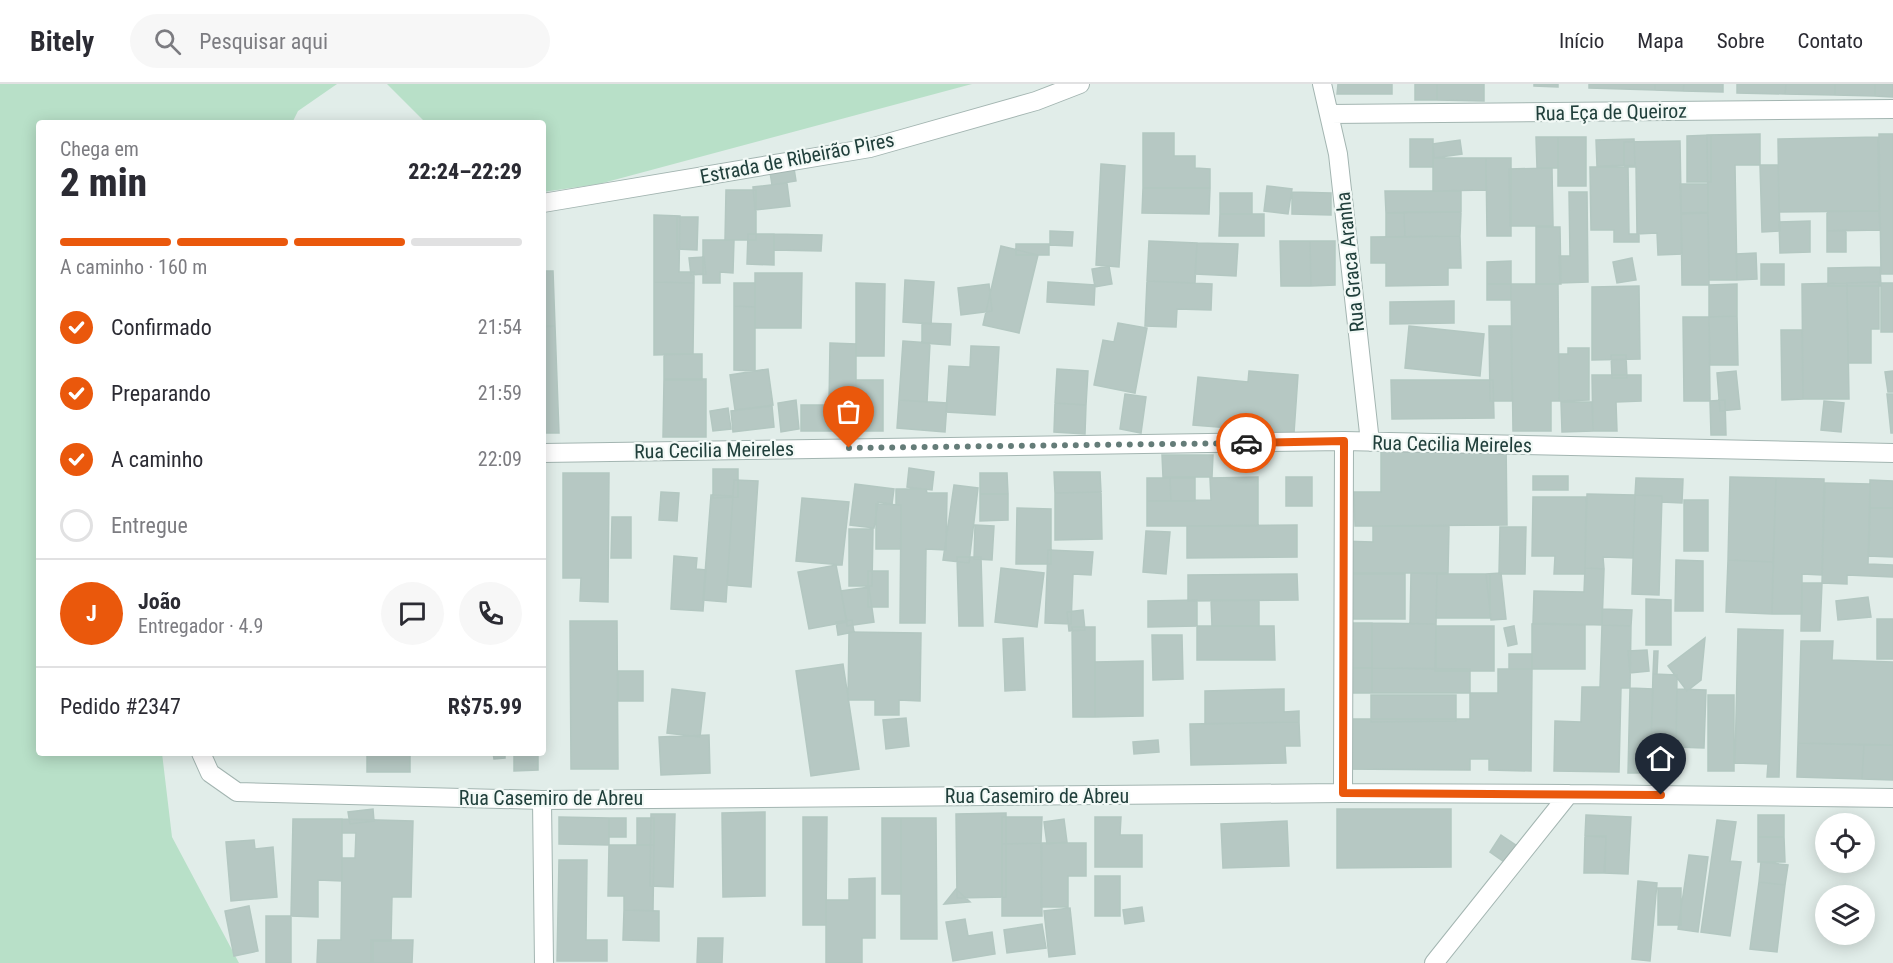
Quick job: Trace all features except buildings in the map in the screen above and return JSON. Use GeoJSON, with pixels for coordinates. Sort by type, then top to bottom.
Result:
{"type":"FeatureCollection","features":[{"type":"Feature","properties":{"kind":"street","name":"Estrada de Ribeirão Pires"},"geometry":{"type":"LineString","coordinates":[[546,202],[870,148],[1036,100],[1080,84]]}},
{"type":"Feature","properties":{"kind":"street","name":"Rua Graca Aranha"},"geometry":{"type":"LineString","coordinates":[[1322,84],[1338,154],[1370,442]]}},
{"type":"Feature","properties":{"kind":"street","name":"Rua Eça de Queiroz"},"geometry":{"type":"LineString","coordinates":[[1330,114],[1893,109]]}},
{"type":"Feature","properties":{"kind":"street","name":"Rua Cecilia Meireles"},"geometry":{"type":"LineString","coordinates":[[546,453],[1344,441],[1893,453]]}},
{"type":"Feature","properties":{"kind":"street"},"geometry":{"type":"LineString","coordinates":[[1343,793],[1344,441]]}},
{"type":"Feature","properties":{"kind":"street","name":"Rua Casemiro de Abreu"},"geometry":{"type":"LineString","coordinates":[[202,756],[210,773],[237,792],[542,800],[1343,793],[1893,798]]}},
{"type":"Feature","properties":{"kind":"street"},"geometry":{"type":"LineString","coordinates":[[1434,963],[1569,794]]}},
{"type":"Feature","properties":{"kind":"street"},"geometry":{"type":"LineString","coordinates":[[542,800],[544,963]]}},
{"type":"Feature","properties":{"kind":"green space"},"geometry":{"type":"Polygon","coordinates":[[[0,84],[337,84],[298,111],[294,120],[36,120],[36,756],[162,756],[172,837],[239,963],[0,963],[0,84]]]}},
{"type":"Feature","properties":{"kind":"green space"},"geometry":{"type":"Polygon","coordinates":[[[387,84],[972,84],[599,184],[546,192],[546,120],[423,120],[387,84]]]}},
{"type":"Feature","properties":{"kind":"way so far"},"geometry":{"type":"LineString","coordinates":[[849,448],[1246,443]]}},
{"type":"Feature","properties":{"kind":"route"},"geometry":{"type":"LineString","coordinates":[[1246,443],[1344,441],[1343,793],[1661,795]]}}]}
